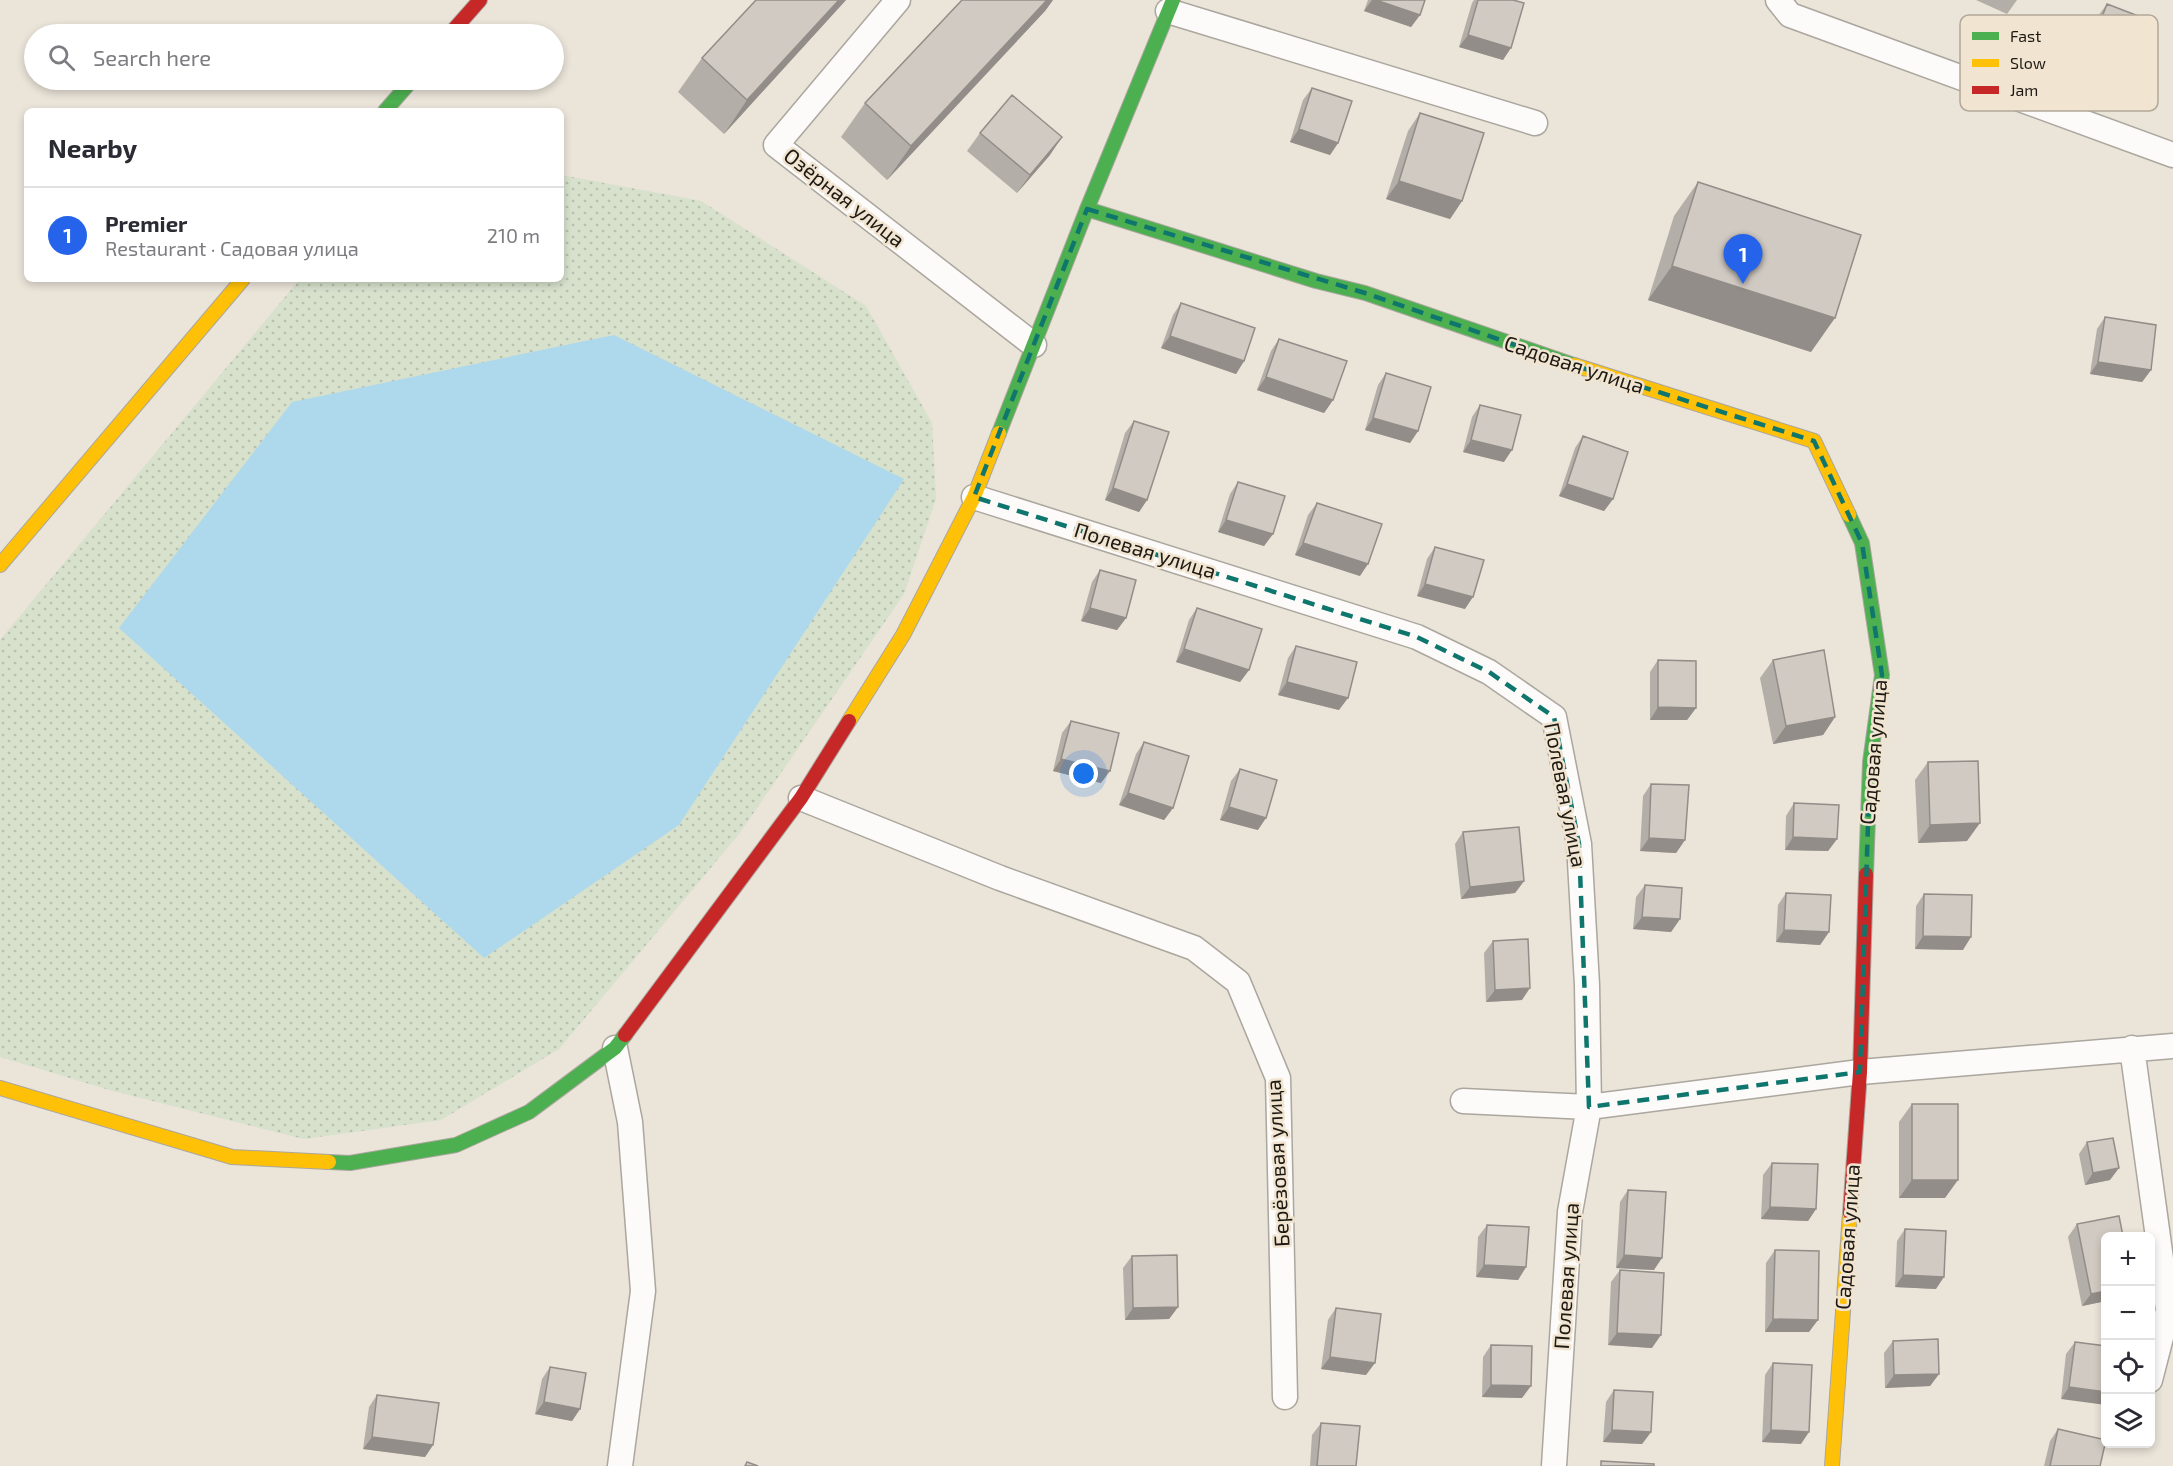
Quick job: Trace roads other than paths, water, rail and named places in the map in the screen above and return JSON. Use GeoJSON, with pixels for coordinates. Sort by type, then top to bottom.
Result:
{"type":"FeatureCollection","features":[{"type":"Feature","properties":{"kind":"street"},"geometry":{"type":"LineString","coordinates":[[459,24],[480,0]]}},
{"type":"Feature","properties":{"kind":"street","name":"Озёрная улица"},"geometry":{"type":"LineString","coordinates":[[898,0],[776,145],[1034,345]]}},
{"type":"Feature","properties":{"kind":"street"},"geometry":{"type":"LineString","coordinates":[[1778,0],[1790,15],[1960,77]]}},
{"type":"Feature","properties":{"kind":"street"},"geometry":{"type":"LineString","coordinates":[[0,1088],[232,1157],[350,1164],[456,1145],[529,1112],[615,1048],[801,798],[903,635],[975,497],[1087,209],[1170,6],[1202,22],[1535,123]]}},
{"type":"Feature","properties":{"kind":"street"},"geometry":{"type":"LineString","coordinates":[[388,108],[403,90]]}},
{"type":"Feature","properties":{"kind":"street"},"geometry":{"type":"LineString","coordinates":[[2053,111],[2173,155]]}},
{"type":"Feature","properties":{"kind":"street","name":"Садовая улица"},"geometry":{"type":"LineString","coordinates":[[1087,209],[1133,225],[1365,293],[1576,366],[1814,441],[1863,543],[1882,675],[1870,762],[1860,1072],[1832,1466]]}},
{"type":"Feature","properties":{"kind":"street"},"geometry":{"type":"LineString","coordinates":[[0,565],[240,282]]}},
{"type":"Feature","properties":{"kind":"street","name":"Полевая улица"},"geometry":{"type":"LineString","coordinates":[[975,497],[1417,637],[1489,672],[1554,717],[1579,844],[1587,985],[1589,1107],[1570,1212],[1554,1466]]}},
{"type":"Feature","properties":{"kind":"street","name":"Берёзовая улица"},"geometry":{"type":"LineString","coordinates":[[801,798],[1000,878],[1194,948],[1238,982],[1278,1078],[1285,1397]]}},
{"type":"Feature","properties":{"kind":"street"},"geometry":{"type":"LineString","coordinates":[[1463,1101],[1589,1107],[1860,1072],[2173,1046]]}},
{"type":"Feature","properties":{"kind":"street"},"geometry":{"type":"LineString","coordinates":[[615,1048],[630,1122],[643,1291],[620,1466]]}},
{"type":"Feature","properties":{"kind":"street"},"geometry":{"type":"LineString","coordinates":[[2132,1048],[2168,1310],[2155,1364]]}},
{"type":"Feature","properties":{"kind":"water"},"geometry":{"type":"Polygon","coordinates":[[[614,335],[904,479],[679,825],[484,958],[119,628],[292,402],[614,335]]]}},
{"type":"Feature","properties":{"kind":"place","name":"Premier"},"geometry":{"type":"Point","coordinates":[1743,284]}}]}
